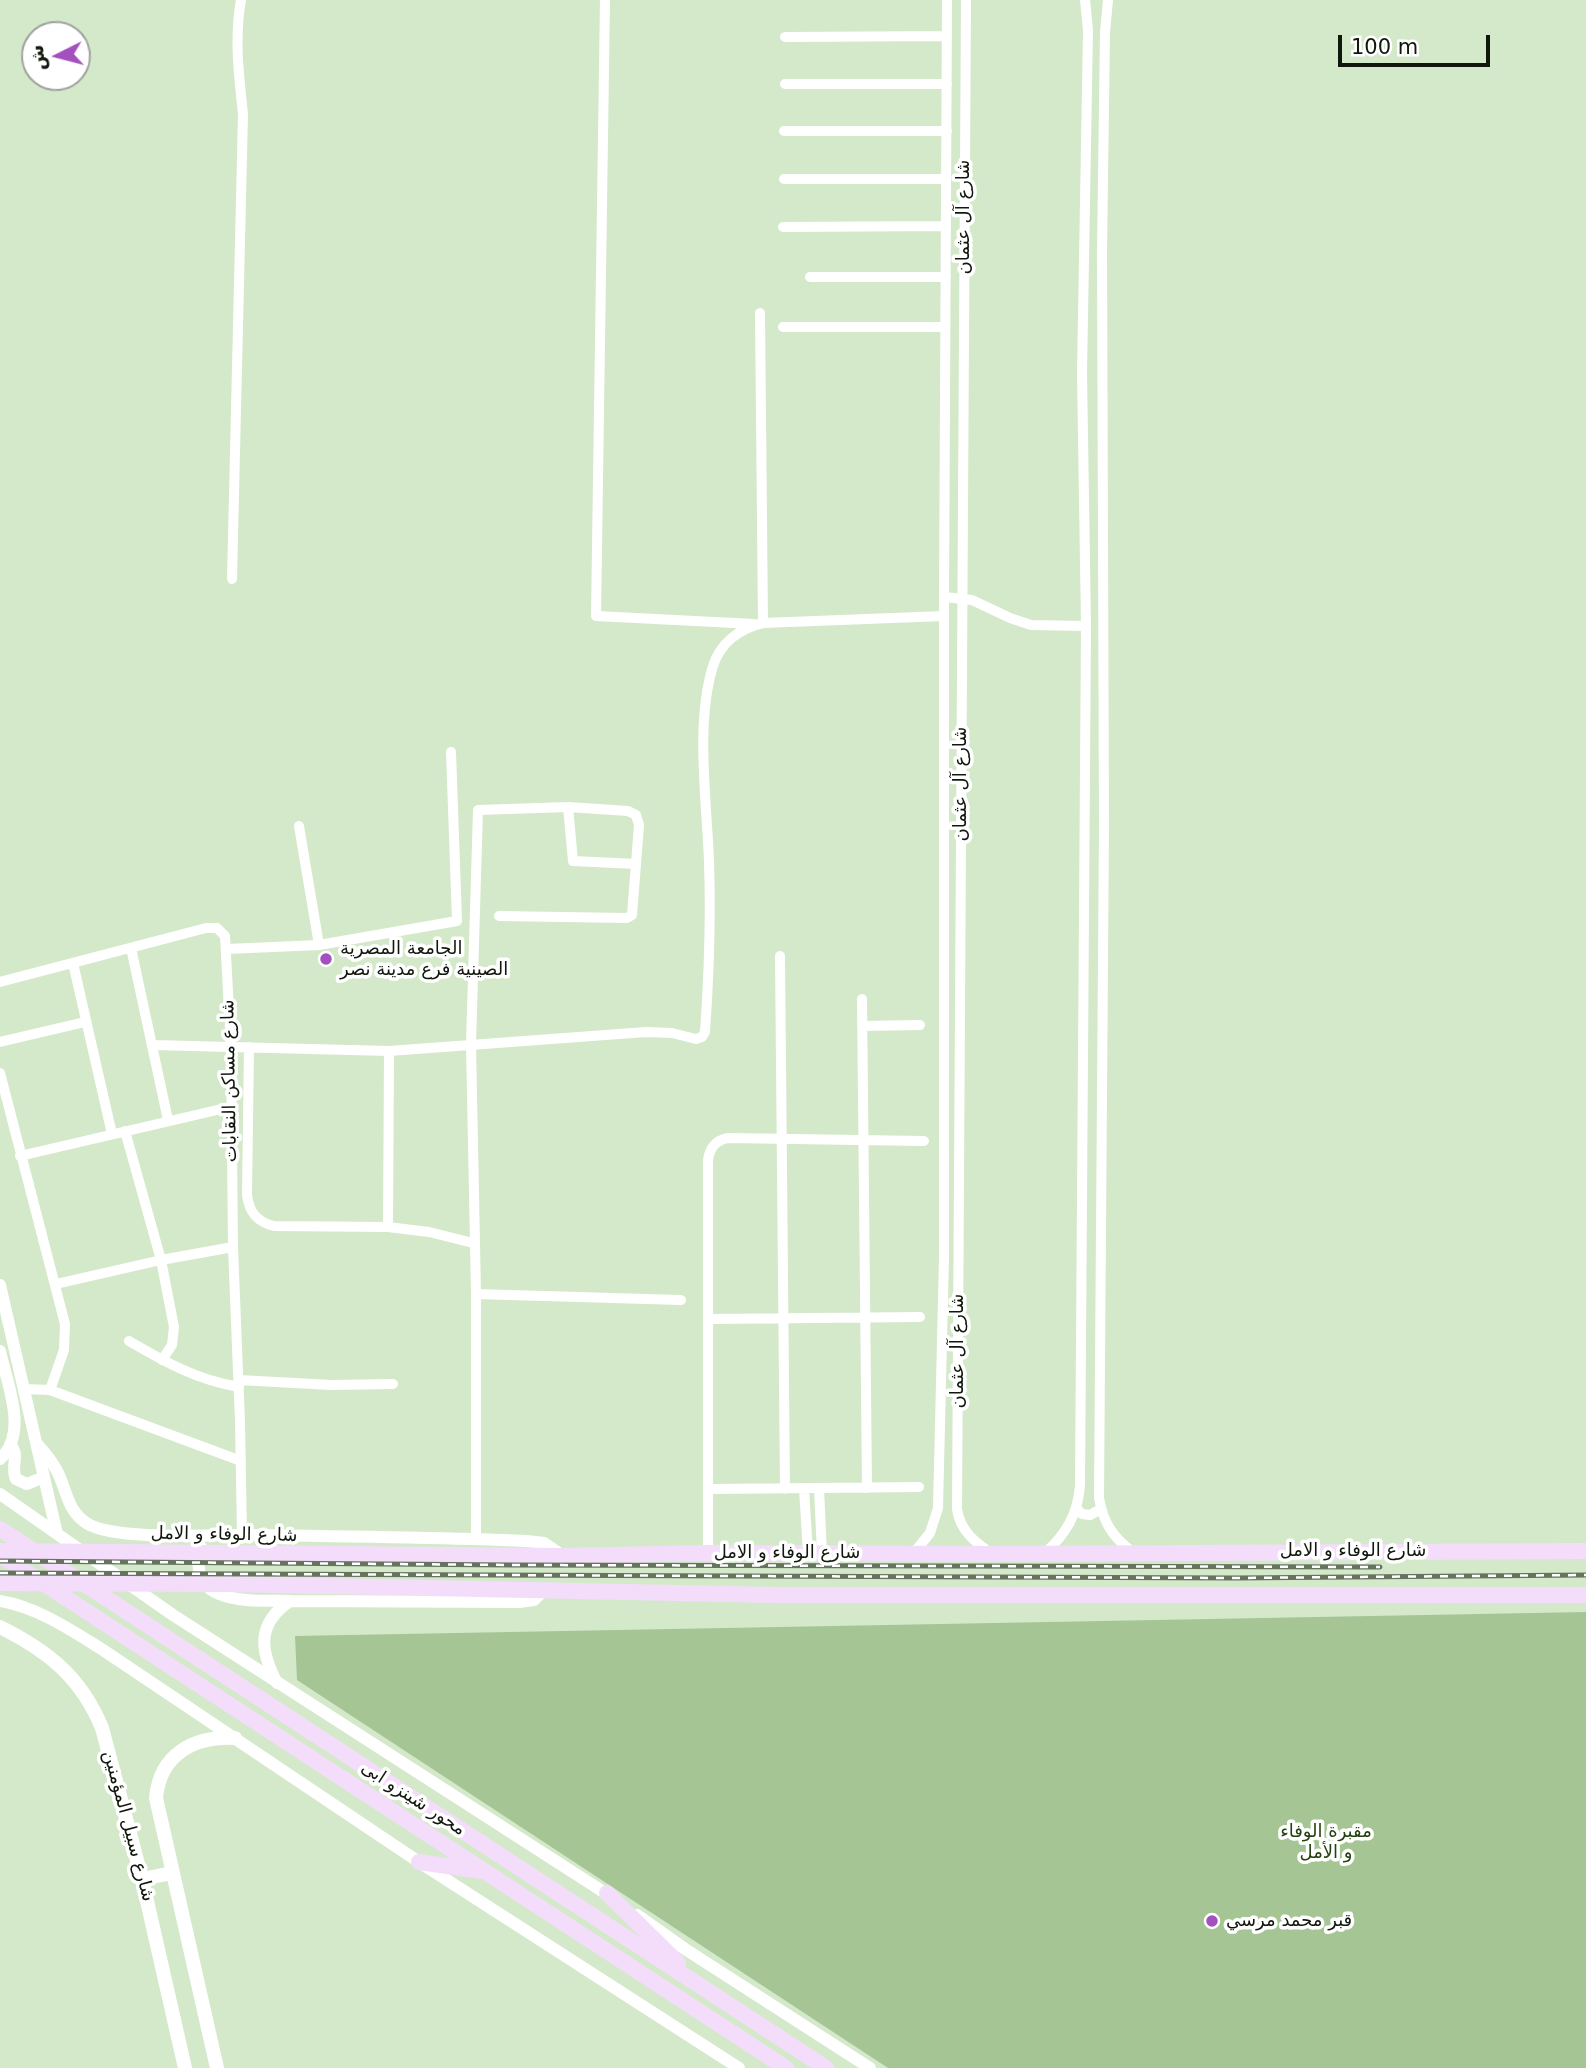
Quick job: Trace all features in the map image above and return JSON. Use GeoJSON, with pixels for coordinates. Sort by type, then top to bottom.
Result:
{"type":"FeatureCollection","features":[{"type":"Feature","properties":{"kind":"main road","name":"محور شينزو ابى"},"geometry":{"type":"LineString","coordinates":[[0,1529],[826,2068]]}},
{"type":"Feature","properties":{"kind":"main road","name":"شارع الوفاء و الامل"},"geometry":{"type":"LineString","coordinates":[[563,1556],[708,1552],[992,1554],[1586,1550]]}},
{"type":"Feature","properties":{"kind":"main road","name":"محور شينزو ابى"},"geometry":{"type":"LineString","coordinates":[[0,1553],[786,2068]]}},
{"type":"Feature","properties":{"kind":"main road"},"geometry":{"type":"LineString","coordinates":[[0,1553],[563,1556]]}},
{"type":"Feature","properties":{"kind":"main road"},"geometry":{"type":"LineString","coordinates":[[0,1583],[228,1584],[776,1595],[1586,1595]]}},
{"type":"Feature","properties":{"kind":"main road","name":"شارع سبيل المؤمنين"},"geometry":{"type":"LineString","coordinates":[[0,1627],[49,1656],[69,1673],[94,1708],[102,1728],[142,1879],[185,2068]]}},
{"type":"Feature","properties":{"kind":"main road","name":"شارع سبيل المؤمنين"},"geometry":{"type":"LineString","coordinates":[[217,2068],[157,1807],[157,1790],[162,1773],[177,1754],[195,1743],[216,1737],[235,1738]]}},
{"type":"Feature","properties":{"kind":"main road"},"geometry":{"type":"LineString","coordinates":[[419,1862],[490,1872]]}},
{"type":"Feature","properties":{"kind":"main road"},"geometry":{"type":"LineString","coordinates":[[142,1879],[172,1873]]}},
{"type":"Feature","properties":{"kind":"main road"},"geometry":{"type":"LineString","coordinates":[[607,1894],[705,1989]]}},
{"type":"Feature","properties":{"kind":"main road"},"geometry":{"type":"LineString","coordinates":[[743,2039],[765,2068]]}},
{"type":"Feature","properties":{"kind":"street"},"geometry":{"type":"LineString","coordinates":[[232,579],[243,114],[236,54],[241,0]]}},
{"type":"Feature","properties":{"kind":"street"},"geometry":{"type":"LineString","coordinates":[[605,0],[596,616],[760,623],[944,617]]}},
{"type":"Feature","properties":{"kind":"street","name":"شارع آل عثمان"},"geometry":{"type":"LineString","coordinates":[[947,0],[944,597],[944,1257],[947,1519]]}},
{"type":"Feature","properties":{"kind":"street","name":"شارع آل عثمان"},"geometry":{"type":"LineString","coordinates":[[913,1554],[930,1533],[947,1519],[962,597],[966,0]]}},
{"type":"Feature","properties":{"kind":"street"},"geometry":{"type":"LineString","coordinates":[[1045,1553],[1062,1536],[1076,1508],[1080,1485],[1086,626],[1082,373],[1088,30],[1085,0]]}},
{"type":"Feature","properties":{"kind":"street"},"geometry":{"type":"LineString","coordinates":[[1108,0],[1105,32],[1102,252],[1104,825],[1099,1472],[1101,1509],[1115,1538],[1133,1552]]}},
{"type":"Feature","properties":{"kind":"street"},"geometry":{"type":"LineString","coordinates":[[947,13],[955,8],[962,9],[966,15]]}},
{"type":"Feature","properties":{"kind":"street"},"geometry":{"type":"LineString","coordinates":[[785,37],[947,36]]}},
{"type":"Feature","properties":{"kind":"street"},"geometry":{"type":"LineString","coordinates":[[785,84],[947,84]]}},
{"type":"Feature","properties":{"kind":"street"},"geometry":{"type":"LineString","coordinates":[[784,131],[947,131]]}},
{"type":"Feature","properties":{"kind":"street"},"geometry":{"type":"LineString","coordinates":[[784,179],[946,178]]}},
{"type":"Feature","properties":{"kind":"street"},"geometry":{"type":"LineString","coordinates":[[783,227],[946,226]]}},
{"type":"Feature","properties":{"kind":"street"},"geometry":{"type":"LineString","coordinates":[[810,277],[946,277]]}},
{"type":"Feature","properties":{"kind":"street"},"geometry":{"type":"LineString","coordinates":[[760,313],[760,623]]}},
{"type":"Feature","properties":{"kind":"street"},"geometry":{"type":"LineString","coordinates":[[783,327],[945,327]]}},
{"type":"Feature","properties":{"kind":"street"},"geometry":{"type":"LineString","coordinates":[[944,597],[962,597],[982,603],[1010,618],[1031,625],[1086,626]]}},
{"type":"Feature","properties":{"kind":"street"},"geometry":{"type":"LineString","coordinates":[[153,1045],[389,1051],[646,1032],[672,1033],[696,1039],[704,1035],[710,912],[704,737],[710,679],[717,657],[730,639],[760,623]]}},
{"type":"Feature","properties":{"kind":"street"},"geometry":{"type":"LineString","coordinates":[[0,982],[211,928],[217,929],[225,936],[228,949],[319,945],[457,921],[451,752]]}},
{"type":"Feature","properties":{"kind":"street"},"geometry":{"type":"LineString","coordinates":[[453,810],[568,807],[628,811],[636,815],[639,825],[632,915],[627,918],[499,916]]}},
{"type":"Feature","properties":{"kind":"street"},"geometry":{"type":"LineString","coordinates":[[568,807],[573,861],[636,864]]}},
{"type":"Feature","properties":{"kind":"street"},"geometry":{"type":"LineString","coordinates":[[476,1539],[476,1294],[471,1044],[478,810]]}},
{"type":"Feature","properties":{"kind":"street"},"geometry":{"type":"LineString","coordinates":[[1085,824],[1104,825]]}},
{"type":"Feature","properties":{"kind":"street"},"geometry":{"type":"LineString","coordinates":[[299,826],[319,945]]}},
{"type":"Feature","properties":{"kind":"street"},"geometry":{"type":"LineString","coordinates":[[131,948],[168,1120]]}},
{"type":"Feature","properties":{"kind":"street","name":"شارع مساكن النقابات"},"geometry":{"type":"LineString","coordinates":[[228,949],[233,1247],[242,1535]]}},
{"type":"Feature","properties":{"kind":"street"},"geometry":{"type":"LineString","coordinates":[[780,956],[785,1489]]}},
{"type":"Feature","properties":{"kind":"street"},"geometry":{"type":"LineString","coordinates":[[73,962],[112,1134]]}},
{"type":"Feature","properties":{"kind":"street"},"geometry":{"type":"LineString","coordinates":[[862,999],[867,1488]]}},
{"type":"Feature","properties":{"kind":"street"},"geometry":{"type":"LineString","coordinates":[[0,1042],[85,1022]]}},
{"type":"Feature","properties":{"kind":"street"},"geometry":{"type":"LineString","coordinates":[[862,1026],[920,1025]]}},
{"type":"Feature","properties":{"kind":"street"},"geometry":{"type":"LineString","coordinates":[[249,1047],[247,1195],[252,1212],[265,1224],[388,1227],[429,1232],[473,1243]]}},
{"type":"Feature","properties":{"kind":"street"},"geometry":{"type":"LineString","coordinates":[[388,1227],[389,1051]]}},
{"type":"Feature","properties":{"kind":"street"},"geometry":{"type":"LineString","coordinates":[[0,1073],[65,1324],[61,1360],[50,1390]]}},
{"type":"Feature","properties":{"kind":"street"},"geometry":{"type":"LineString","coordinates":[[20,1156],[230,1107]]}},
{"type":"Feature","properties":{"kind":"street"},"geometry":{"type":"LineString","coordinates":[[125,1131],[161,1260],[174,1336],[168,1353],[162,1360]]}},
{"type":"Feature","properties":{"kind":"street"},"geometry":{"type":"LineString","coordinates":[[708,1552],[709,1153],[716,1143],[728,1138],[924,1141]]}},
{"type":"Feature","properties":{"kind":"street"},"geometry":{"type":"LineString","coordinates":[[56,1284],[233,1247]]}},
{"type":"Feature","properties":{"kind":"street"},"geometry":{"type":"LineString","coordinates":[[0,1285],[57,1534]]}},
{"type":"Feature","properties":{"kind":"street"},"geometry":{"type":"LineString","coordinates":[[476,1294],[681,1300]]}},
{"type":"Feature","properties":{"kind":"street"},"geometry":{"type":"LineString","coordinates":[[708,1319],[920,1317]]}},
{"type":"Feature","properties":{"kind":"street"},"geometry":{"type":"LineString","coordinates":[[129,1341],[199,1377],[239,1383],[393,1384]]}},
{"type":"Feature","properties":{"kind":"street"},"geometry":{"type":"LineString","coordinates":[[0,1351],[16,1425],[11,1445],[0,1459]]}},
{"type":"Feature","properties":{"kind":"street"},"geometry":{"type":"LineString","coordinates":[[24,1389],[50,1390],[241,1461]]}},
{"type":"Feature","properties":{"kind":"street"},"geometry":{"type":"LineString","coordinates":[[11,1445],[16,1454],[13,1472],[16,1479],[27,1484],[44,1477]]}},
{"type":"Feature","properties":{"kind":"street","name":"شارع الوفاء و الامل"},"geometry":{"type":"LineString","coordinates":[[38,1445],[57,1471],[75,1514],[87,1524],[101,1530],[211,1536],[476,1539],[544,1544],[563,1556]]}},
{"type":"Feature","properties":{"kind":"street"},"geometry":{"type":"LineString","coordinates":[[709,1489],[919,1487]]}},
{"type":"Feature","properties":{"kind":"street"},"geometry":{"type":"LineString","coordinates":[[804,1489],[806,1516],[815,1553]]}},
{"type":"Feature","properties":{"kind":"street"},"geometry":{"type":"LineString","coordinates":[[815,1553],[821,1515],[819,1489]]}},
{"type":"Feature","properties":{"kind":"street"},"geometry":{"type":"LineString","coordinates":[[0,1494],[173,1615],[607,1894],[685,1949],[870,2068]]}},
{"type":"Feature","properties":{"kind":"street"},"geometry":{"type":"LineString","coordinates":[[1076,1508],[1082,1514],[1090,1515],[1101,1509]]}},
{"type":"Feature","properties":{"kind":"street"},"geometry":{"type":"LineString","coordinates":[[806,1516],[821,1515]]}},
{"type":"Feature","properties":{"kind":"street"},"geometry":{"type":"LineString","coordinates":[[947,1519],[992,1554]]}},
{"type":"Feature","properties":{"kind":"street"},"geometry":{"type":"LineString","coordinates":[[211,1536],[201,1547],[201,1574],[211,1589],[219,1595],[236,1600],[527,1602],[534,1600],[544,1590]]}},
{"type":"Feature","properties":{"kind":"street"},"geometry":{"type":"LineString","coordinates":[[0,1601],[13,1603],[58,1622],[419,1862],[739,2068]]}},
{"type":"Feature","properties":{"kind":"street"},"geometry":{"type":"LineString","coordinates":[[277,1683],[265,1658],[265,1634],[275,1613],[290,1601]]}},
{"type":"Feature","properties":{"kind":"green space","name":"مقبرة الوفاء و الأمل"},"geometry":{"type":"Polygon","coordinates":[[[1586,1612],[1586,2068],[888,2068],[297,1680],[295,1636],[1586,1612]]]}},
{"type":"Feature","properties":{"kind":"railway"},"geometry":{"type":"LineString","coordinates":[[0,1561],[1380,1567]]}},
{"type":"Feature","properties":{"kind":"railway"},"geometry":{"type":"LineString","coordinates":[[0,1573],[1235,1578],[1586,1575]]}},
{"type":"Feature","properties":{"kind":"place","name":"الجامعة المصرية الصينية فرع مدينة نصر"},"geometry":{"type":"Point","coordinates":[326,959]}},
{"type":"Feature","properties":{"kind":"place","name":"قبر محمد مرسي"},"geometry":{"type":"Point","coordinates":[1212,1921]}}]}
